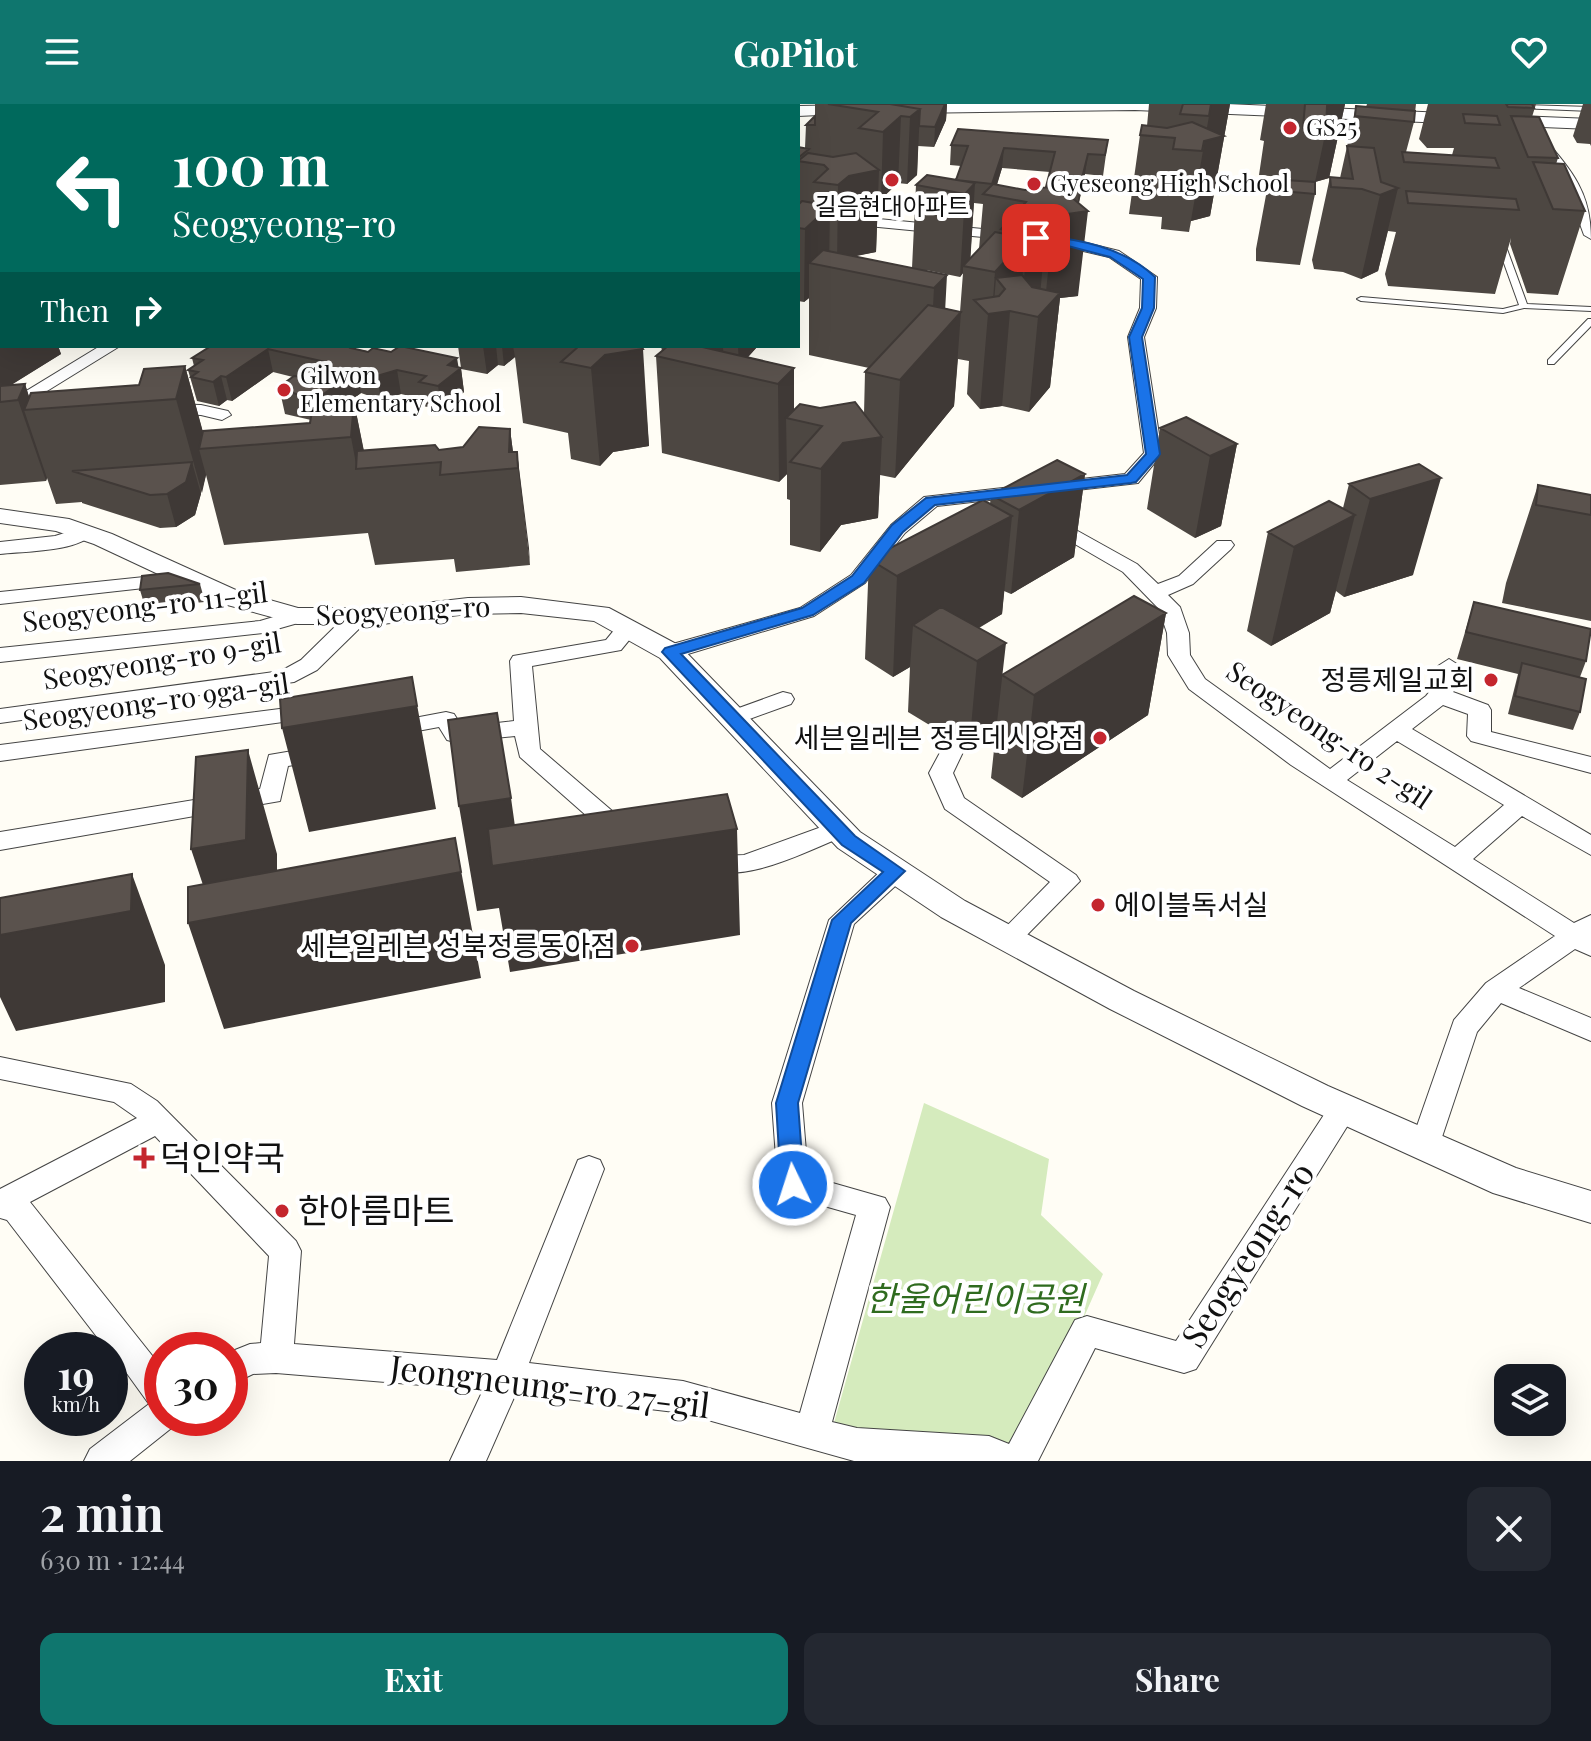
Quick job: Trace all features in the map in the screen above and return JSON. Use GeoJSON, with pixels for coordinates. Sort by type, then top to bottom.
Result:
{"type":"FeatureCollection","features":[{"type":"Feature","properties":{"kind":"street"},"geometry":{"type":"LineString","coordinates":[[899,109],[931,106],[1135,105],[1518,114],[1591,124]]}},
{"type":"Feature","properties":{"kind":"street"},"geometry":{"type":"LineString","coordinates":[[800,111],[867,110]]}},
{"type":"Feature","properties":{"kind":"street"},"geometry":{"type":"LineString","coordinates":[[1518,114],[1570,177],[1591,235]]}},
{"type":"Feature","properties":{"kind":"street"},"geometry":{"type":"LineString","coordinates":[[670,652],[807,612],[858,579],[898,529],[931,501],[1131,479],[1153,454],[1136,337],[1148,308],[1149,277],[1114,254],[1065,241],[868,222],[800,208]]}},
{"type":"Feature","properties":{"kind":"street"},"geometry":{"type":"LineString","coordinates":[[0,417],[109,348]]}},
{"type":"Feature","properties":{"kind":"street"},"geometry":{"type":"LineString","coordinates":[[153,409],[201,410],[222,415]]}},
{"type":"Feature","properties":{"kind":"street"},"geometry":{"type":"LineString","coordinates":[[0,417],[35,414]]}},
{"type":"Feature","properties":{"kind":"street","name":"Seogyeong-ro 2-gil"},"geometry":{"type":"LineString","coordinates":[[1016,493],[1029,510],[1130,568],[1169,607],[1178,633],[1179,655],[1197,684],[1299,760],[1586,935]]}},
{"type":"Feature","properties":{"kind":"street","name":"Seogyeong-ro"},"geometry":{"type":"LineString","coordinates":[[0,516],[60,524],[229,597],[297,616],[359,616],[468,606],[521,605],[600,614],[670,652],[849,840],[953,909],[1122,1000],[1343,1109],[1507,1182],[1591,1207]]}},
{"type":"Feature","properties":{"kind":"street"},"geometry":{"type":"LineString","coordinates":[[0,548],[58,542],[84,533]]}},
{"type":"Feature","properties":{"kind":"street"},"geometry":{"type":"LineString","coordinates":[[1154,593],[1186,580],[1224,545]]}},
{"type":"Feature","properties":{"kind":"street"},"geometry":{"type":"LineString","coordinates":[[0,598],[188,579]]}},
{"type":"Feature","properties":{"kind":"street","name":"Seogyeong-ro 11-gil"},"geometry":{"type":"LineString","coordinates":[[0,655],[263,627],[297,616]]}},
{"type":"Feature","properties":{"kind":"street","name":"Seogyeong-ro 9-gil"},"geometry":{"type":"LineString","coordinates":[[0,716],[286,677],[309,665],[359,616]]}},
{"type":"Feature","properties":{"kind":"street"},"geometry":{"type":"LineString","coordinates":[[628,628],[613,645],[521,661],[528,752],[635,845]]}},
{"type":"Feature","properties":{"kind":"street"},"geometry":{"type":"LineString","coordinates":[[1331,780],[1438,695],[1450,681],[1449,666]]}},
{"type":"Feature","properties":{"kind":"street"},"geometry":{"type":"LineString","coordinates":[[1438,695],[1480,710],[1479,736],[1591,765]]}},
{"type":"Feature","properties":{"kind":"street"},"geometry":{"type":"LineString","coordinates":[[733,718],[783,699]]}},
{"type":"Feature","properties":{"kind":"street","name":"Seogyeong-ro 9ga-gil"},"geometry":{"type":"LineString","coordinates":[[0,753],[321,710]]}},
{"type":"Feature","properties":{"kind":"street"},"geometry":{"type":"LineString","coordinates":[[384,745],[399,743],[401,727],[446,719],[455,735],[526,727]]}},
{"type":"Feature","properties":{"kind":"street","name":"Seogyeong-ro 2-gil"},"geometry":{"type":"LineString","coordinates":[[1396,730],[1591,846]]}},
{"type":"Feature","properties":{"kind":"street"},"geometry":{"type":"LineString","coordinates":[[0,841],[271,795],[277,760],[338,752]]}},
{"type":"Feature","properties":{"kind":"street"},"geometry":{"type":"LineString","coordinates":[[951,752],[941,773],[954,803],[1067,881],[1008,938]]}},
{"type":"Feature","properties":{"kind":"street"},"geometry":{"type":"LineString","coordinates":[[1457,859],[1521,804]]}},
{"type":"Feature","properties":{"kind":"street"},"geometry":{"type":"LineString","coordinates":[[682,862],[746,864],[838,829]]}},
{"type":"Feature","properties":{"kind":"street"},"geometry":{"type":"LineString","coordinates":[[812,1432],[874,1207],[793,1185],[787,1103],[842,920],[896,871]]}},
{"type":"Feature","properties":{"kind":"street"},"geometry":{"type":"LineString","coordinates":[[1425,1146],[1464,1028],[1496,990],[1586,935]]}},
{"type":"Feature","properties":{"kind":"street"},"geometry":{"type":"LineString","coordinates":[[1496,990],[1591,1030]]}},
{"type":"Feature","properties":{"kind":"street"},"geometry":{"type":"LineString","coordinates":[[0,1068],[121,1092],[147,1109],[285,1251],[276,1358]]}},
{"type":"Feature","properties":{"kind":"street","name":"Seogyeong-ro"},"geometry":{"type":"LineString","coordinates":[[1019,1461],[1087,1331],[1184,1358],[1343,1109]]}},
{"type":"Feature","properties":{"kind":"street"},"geometry":{"type":"LineString","coordinates":[[0,1205],[39,1181],[158,1121]]}},
{"type":"Feature","properties":{"kind":"street"},"geometry":{"type":"LineString","coordinates":[[468,1461],[507,1376],[589,1169]]}},
{"type":"Feature","properties":{"kind":"street"},"geometry":{"type":"LineString","coordinates":[[0,1205],[18,1210],[144,1372]]}},
{"type":"Feature","properties":{"kind":"street","name":"Jeongneung-ro 27-gil"},"geometry":{"type":"LineString","coordinates":[[248,1360],[276,1358],[507,1376],[683,1397],[857,1445],[942,1455],[989,1453],[1009,1461]]}},
{"type":"Feature","properties":{"kind":"street"},"geometry":{"type":"LineString","coordinates":[[102,1461],[144,1429]]}},
{"type":"Feature","properties":{"kind":"lane"},"geometry":{"type":"LineString","coordinates":[[1518,114],[1591,109]]}},
{"type":"Feature","properties":{"kind":"lane"},"geometry":{"type":"LineString","coordinates":[[1495,228],[1524,306]]}},
{"type":"Feature","properties":{"kind":"lane"},"geometry":{"type":"LineString","coordinates":[[1361,299],[1503,311],[1524,306],[1591,309]]}},
{"type":"Feature","properties":{"kind":"lane"},"geometry":{"type":"LineString","coordinates":[[1551,362],[1591,321]]}},
{"type":"Feature","properties":{"kind":"green space","name":"한울어린이공원"},"geometry":{"type":"Polygon","coordinates":[[[924,1103],[1049,1159],[1041,1215],[1103,1274],[1084,1317],[1010,1449],[862,1431],[834,1423],[924,1103]]]}},
{"type":"Feature","properties":{"kind":"building"},"geometry":{"type":"Polygon","coordinates":[[[828,104],[890,104],[920,109],[910,117],[901,116],[883,132],[859,128],[878,112],[828,104]]]}},
{"type":"Feature","properties":{"kind":"building"},"geometry":{"type":"Polygon","coordinates":[[[890,104],[945,104],[935,127],[919,126],[920,109],[890,104]]]}},
{"type":"Feature","properties":{"kind":"building"},"geometry":{"type":"Polygon","coordinates":[[[1183,104],[1211,104],[1209,116],[1180,114],[1183,104]]]}},
{"type":"Feature","properties":{"kind":"building"},"geometry":{"type":"Polygon","coordinates":[[[1305,104],[1333,104],[1327,106],[1326,130],[1303,128],[1305,104]]]}},
{"type":"Feature","properties":{"kind":"building"},"geometry":{"type":"Polygon","coordinates":[[[1506,104],[1532,104],[1534,108],[1508,107],[1506,104]]]}},
{"type":"Feature","properties":{"kind":"building"},"geometry":{"type":"Polygon","coordinates":[[[1356,106],[1415,111],[1414,122],[1355,116],[1356,106]]]}},
{"type":"Feature","properties":{"kind":"building"},"geometry":{"type":"Polygon","coordinates":[[[1463,114],[1497,116],[1500,125],[1465,123],[1463,114]]]}},
{"type":"Feature","properties":{"kind":"building"},"geometry":{"type":"Polygon","coordinates":[[[815,116],[815,125],[806,125],[815,116]]]}},
{"type":"Feature","properties":{"kind":"building"},"geometry":{"type":"Polygon","coordinates":[[[1511,116],[1539,117],[1558,158],[1528,157],[1511,116]]]}},
{"type":"Feature","properties":{"kind":"building"},"geometry":{"type":"Polygon","coordinates":[[[1192,122],[1224,136],[1204,141],[1202,151],[1173,149],[1175,138],[1140,135],[1142,125],[1167,128],[1192,122]]]}},
{"type":"Feature","properties":{"kind":"building"},"geometry":{"type":"Polygon","coordinates":[[[958,129],[1108,140],[1105,155],[1088,154],[1079,190],[1046,187],[1055,152],[1004,148],[992,184],[956,180],[968,146],[951,145],[958,129]]]}},
{"type":"Feature","properties":{"kind":"building"},"geometry":{"type":"Polygon","coordinates":[[[1347,146],[1374,148],[1381,182],[1398,188],[1380,195],[1362,189],[1331,187],[1330,177],[1353,179],[1347,146]]]}},
{"type":"Feature","properties":{"kind":"building"},"geometry":{"type":"Polygon","coordinates":[[[800,147],[809,149],[800,156],[800,147]]]}},
{"type":"Feature","properties":{"kind":"building"},"geometry":{"type":"Polygon","coordinates":[[[1402,152],[1495,158],[1499,168],[1404,162],[1402,152]]]}},
{"type":"Feature","properties":{"kind":"building"},"geometry":{"type":"Polygon","coordinates":[[[808,153],[833,157],[856,153],[879,170],[849,176],[838,185],[814,182],[828,169],[824,165],[800,159],[808,153]]]}},
{"type":"Feature","properties":{"kind":"building"},"geometry":{"type":"Polygon","coordinates":[[[1533,162],[1564,164],[1585,211],[1553,209],[1533,162]]]}},
{"type":"Feature","properties":{"kind":"building"},"geometry":{"type":"Polygon","coordinates":[[[927,175],[975,183],[965,194],[916,185],[927,175]]]}},
{"type":"Feature","properties":{"kind":"building"},"geometry":{"type":"Polygon","coordinates":[[[1269,179],[1315,182],[1315,194],[1269,190],[1269,179]]]}},
{"type":"Feature","properties":{"kind":"building"},"geometry":{"type":"Polygon","coordinates":[[[993,184],[1025,190],[1058,186],[1088,211],[1054,216],[1048,211],[1028,234],[1001,229],[1026,202],[983,194],[993,184]]]}},
{"type":"Feature","properties":{"kind":"building"},"geometry":{"type":"Polygon","coordinates":[[[1406,191],[1516,199],[1519,210],[1408,203],[1406,191]]]}},
{"type":"Feature","properties":{"kind":"building"},"geometry":{"type":"Polygon","coordinates":[[[800,203],[830,206],[805,229],[800,228],[800,203]]]}},
{"type":"Feature","properties":{"kind":"building"},"geometry":{"type":"Polygon","coordinates":[[[995,232],[1026,238],[995,272],[963,266],[995,232]]]}},
{"type":"Feature","properties":{"kind":"building"},"geometry":{"type":"Polygon","coordinates":[[[823,250],[947,275],[934,288],[809,263],[823,250]]]}},
{"type":"Feature","properties":{"kind":"building"},"geometry":{"type":"Polygon","coordinates":[[[1022,275],[1032,287],[1060,293],[1038,317],[1010,311],[988,314],[974,300],[999,296],[1005,289],[996,278],[1022,275]]]}},
{"type":"Feature","properties":{"kind":"building"},"geometry":{"type":"Polygon","coordinates":[[[928,305],[961,312],[900,380],[865,372],[928,305]]]}},
{"type":"Feature","properties":{"kind":"building"},"geometry":{"type":"Polygon","coordinates":[[[208,348],[351,348],[368,352],[373,348],[391,352],[397,348],[410,348],[457,358],[448,365],[461,368],[438,386],[419,382],[426,376],[397,370],[377,376],[356,370],[317,399],[280,390],[282,388],[279,387],[294,376],[310,377],[330,363],[268,349],[226,377],[221,376],[213,382],[191,377],[198,372],[188,370],[203,360],[192,358],[208,348]]]}},
{"type":"Feature","properties":{"kind":"building"},"geometry":{"type":"Polygon","coordinates":[[[577,348],[643,349],[605,355],[591,368],[561,362],[577,348]]]}},
{"type":"Feature","properties":{"kind":"building"},"geometry":{"type":"Polygon","coordinates":[[[666,348],[707,348],[794,368],[778,384],[656,356],[666,348]]]}},
{"type":"Feature","properties":{"kind":"building"},"geometry":{"type":"Polygon","coordinates":[[[185,366],[176,399],[24,410],[31,393],[139,385],[144,369],[185,366]]]}},
{"type":"Feature","properties":{"kind":"building"},"geometry":{"type":"Polygon","coordinates":[[[25,384],[18,400],[0,402],[0,386],[25,384]]]}},
{"type":"Feature","properties":{"kind":"building"},"geometry":{"type":"Polygon","coordinates":[[[354,402],[351,437],[199,449],[203,431],[310,423],[313,405],[354,402]]]}},
{"type":"Feature","properties":{"kind":"building"},"geometry":{"type":"Polygon","coordinates":[[[855,402],[882,437],[843,443],[821,469],[790,462],[822,426],[786,418],[800,404],[820,408],[855,402]]]}},
{"type":"Feature","properties":{"kind":"building"},"geometry":{"type":"Polygon","coordinates":[[[1186,417],[1237,444],[1210,456],[1160,428],[1186,417]]]}},
{"type":"Feature","properties":{"kind":"building"},"geometry":{"type":"Polygon","coordinates":[[[479,427],[510,429],[509,452],[517,452],[518,468],[440,475],[441,462],[356,469],[357,451],[435,445],[439,450],[463,447],[479,427]]]}},
{"type":"Feature","properties":{"kind":"building"},"geometry":{"type":"Polygon","coordinates":[[[1057,460],[1085,474],[1019,510],[991,495],[1057,460]]]}},
{"type":"Feature","properties":{"kind":"building"},"geometry":{"type":"Polygon","coordinates":[[[192,462],[186,482],[167,494],[150,495],[72,471],[192,462]]]}},
{"type":"Feature","properties":{"kind":"building"},"geometry":{"type":"Polygon","coordinates":[[[1419,464],[1441,478],[1370,499],[1349,484],[1419,464]]]}},
{"type":"Feature","properties":{"kind":"building"},"geometry":{"type":"Polygon","coordinates":[[[1538,485],[1591,495],[1591,515],[1536,505],[1538,485]]]}},
{"type":"Feature","properties":{"kind":"building"},"geometry":{"type":"Polygon","coordinates":[[[983,500],[1012,516],[897,576],[869,559],[983,500]]]}},
{"type":"Feature","properties":{"kind":"building"},"geometry":{"type":"Polygon","coordinates":[[[1329,501],[1355,515],[1294,547],[1268,532],[1329,501]]]}},
{"type":"Feature","properties":{"kind":"building"},"geometry":{"type":"Polygon","coordinates":[[[168,573],[200,584],[140,590],[142,576],[168,573]]]}},
{"type":"Feature","properties":{"kind":"building"},"geometry":{"type":"Polygon","coordinates":[[[1134,596],[1166,613],[1034,695],[1002,675],[1134,596]]]}},
{"type":"Feature","properties":{"kind":"building"},"geometry":{"type":"Polygon","coordinates":[[[1474,602],[1591,629],[1586,661],[1466,632],[1474,602]]]}},
{"type":"Feature","properties":{"kind":"building"},"geometry":{"type":"Polygon","coordinates":[[[941,607],[1006,643],[977,661],[913,625],[941,607]]]}},
{"type":"Feature","properties":{"kind":"building"},"geometry":{"type":"Polygon","coordinates":[[[1522,663],[1586,679],[1580,712],[1515,696],[1522,663]]]}},
{"type":"Feature","properties":{"kind":"building"},"geometry":{"type":"Polygon","coordinates":[[[412,677],[417,706],[282,728],[280,699],[412,677]]]}},
{"type":"Feature","properties":{"kind":"building"},"geometry":{"type":"Polygon","coordinates":[[[497,713],[511,798],[459,806],[448,720],[497,713]]]}},
{"type":"Feature","properties":{"kind":"building"},"geometry":{"type":"Polygon","coordinates":[[[248,750],[246,840],[191,849],[196,757],[248,750]]]}},
{"type":"Feature","properties":{"kind":"building"},"geometry":{"type":"Polygon","coordinates":[[[727,794],[737,829],[492,866],[488,829],[727,794]]]}},
{"type":"Feature","properties":{"kind":"building"},"geometry":{"type":"Polygon","coordinates":[[[455,838],[461,872],[188,923],[188,887],[455,838]]]}},
{"type":"Feature","properties":{"kind":"building"},"geometry":{"type":"Polygon","coordinates":[[[132,874],[131,911],[0,935],[0,898],[132,874]]]}},
{"type":"Feature","properties":{"kind":"place","name":"GS25"},"geometry":{"type":"Point","coordinates":[1290,128]}},
{"type":"Feature","properties":{"kind":"place","name":"길음현대아파트"},"geometry":{"type":"Point","coordinates":[892,180]}},
{"type":"Feature","properties":{"kind":"place","name":"Gyeseong High School"},"geometry":{"type":"Point","coordinates":[1034,184]}},
{"type":"Feature","properties":{"kind":"place","name":"Gilwon Elementary School"},"geometry":{"type":"Point","coordinates":[284,390]}},
{"type":"Feature","properties":{"kind":"place","name":"정릉제일교회"},"geometry":{"type":"Point","coordinates":[1491,680]}},
{"type":"Feature","properties":{"kind":"place","name":"세븐일레븐 정릉데시앙점"},"geometry":{"type":"Point","coordinates":[1100,738]}},
{"type":"Feature","properties":{"kind":"place","name":"에이블독서실"},"geometry":{"type":"Point","coordinates":[1098,905]}},
{"type":"Feature","properties":{"kind":"place","name":"세븐일레븐 성북정릉동아점"},"geometry":{"type":"Point","coordinates":[632,946]}},
{"type":"Feature","properties":{"kind":"place","name":"덕인약국"},"geometry":{"type":"Point","coordinates":[144,1158]}},
{"type":"Feature","properties":{"kind":"place","name":"한아름마트"},"geometry":{"type":"Point","coordinates":[282,1211]}},
{"type":"Feature","properties":{"kind":"route"},"geometry":{"type":"LineString","coordinates":[[793,1185],[787,1103],[842,920],[896,871],[849,840],[670,652],[807,612],[858,579],[898,529],[931,501],[1131,479],[1153,454],[1136,337],[1148,308],[1149,277],[1114,254],[1065,241],[1036,238]]}}]}
